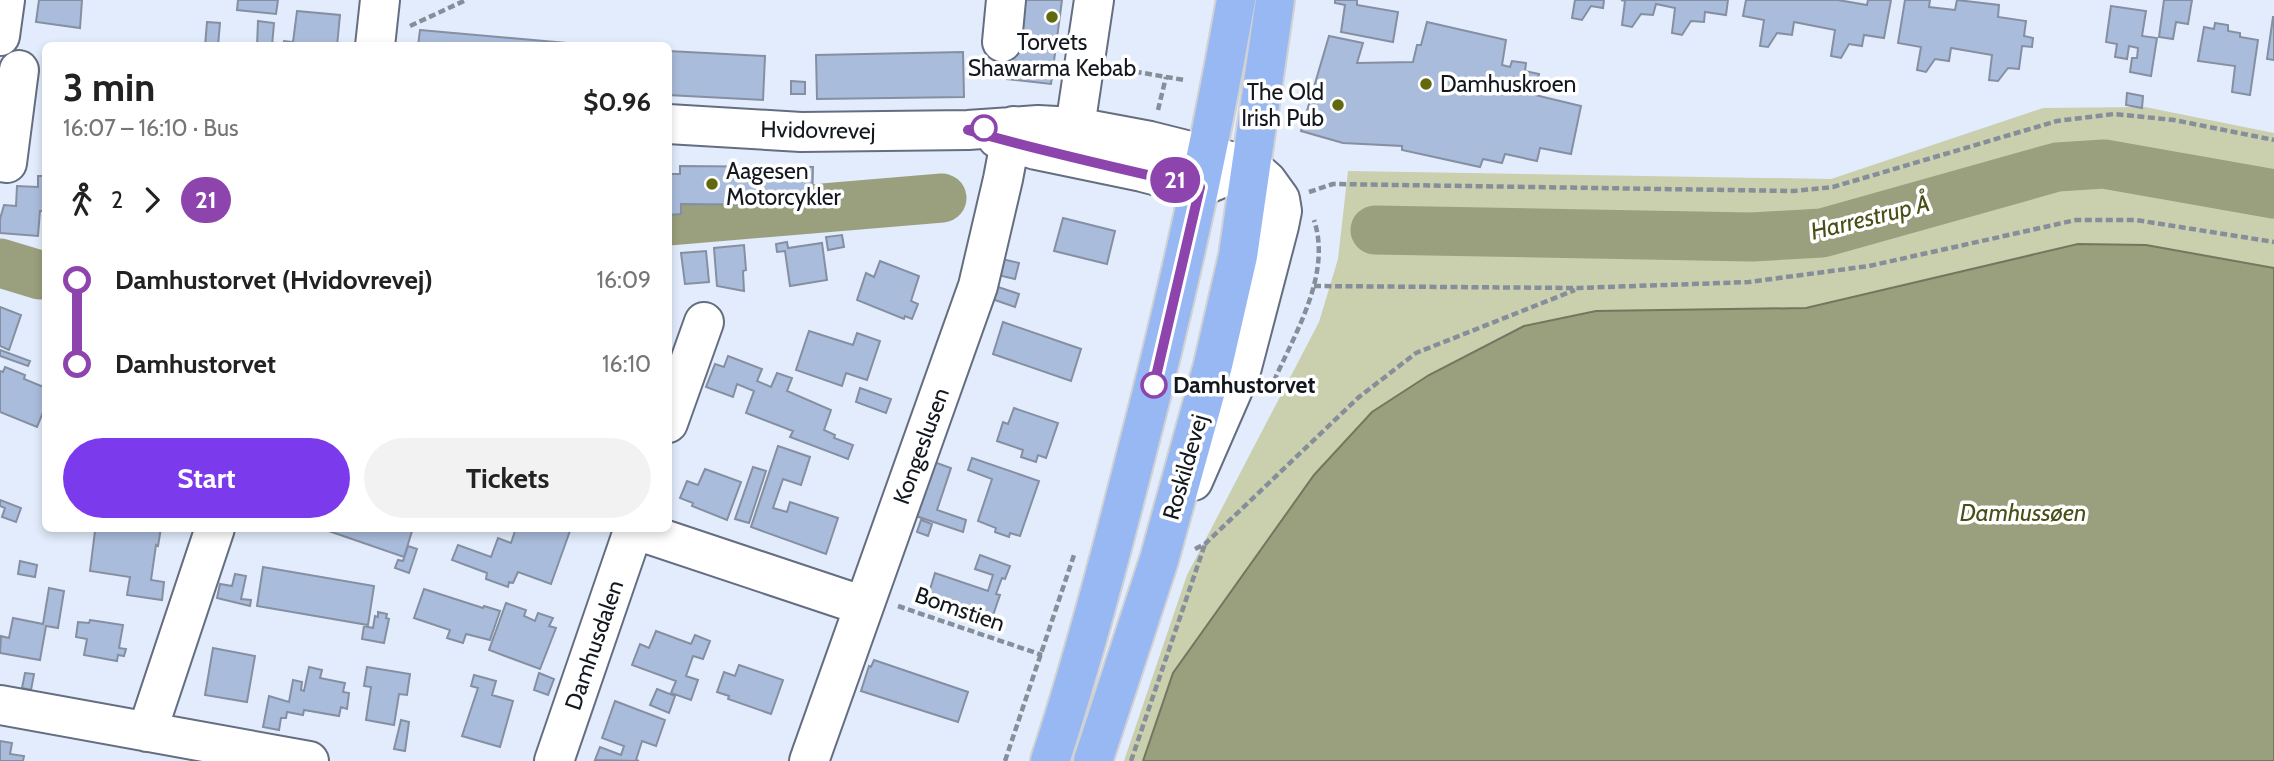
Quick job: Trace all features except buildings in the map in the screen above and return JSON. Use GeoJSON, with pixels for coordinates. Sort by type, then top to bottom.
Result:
{"type":"FeatureCollection","features":[{"type":"Feature","properties":{"kind":"main road"},"geometry":{"type":"LineString","coordinates":[[1050,761],[1117,530],[1154,385],[1204,171],[1236,0]]}},
{"type":"Feature","properties":{"kind":"main road","name":"Roskildevej"},"geometry":{"type":"LineString","coordinates":[[1093,761],[1158,560],[1213,365],[1238,256],[1275,0]]}},
{"type":"Feature","properties":{"kind":"street"},"geometry":{"type":"LineString","coordinates":[[0,36],[5,0]]}},
{"type":"Feature","properties":{"kind":"street"},"geometry":{"type":"LineString","coordinates":[[375,42],[380,0]]}},
{"type":"Feature","properties":{"kind":"street"},"geometry":{"type":"LineString","coordinates":[[1002,42],[1006,0]]}},
{"type":"Feature","properties":{"kind":"street"},"geometry":{"type":"LineString","coordinates":[[1075,127],[1094,0]]}},
{"type":"Feature","properties":{"kind":"street"},"geometry":{"type":"LineString","coordinates":[[0,162],[7,163],[21,70]]}},
{"type":"Feature","properties":{"kind":"street","name":"Hvidovrevej"},"geometry":{"type":"LineString","coordinates":[[672,124],[801,132],[968,130],[1012,134],[1204,171]]}},
{"type":"Feature","properties":{"kind":"street","name":"Hvidovrevej"},"geometry":{"type":"LineString","coordinates":[[1012,134],[1075,127],[1204,171]]}},
{"type":"Feature","properties":{"kind":"street","name":"Kongeslusen"},"geometry":{"type":"LineString","coordinates":[[809,761],[978,286],[1012,134]]}},
{"type":"Feature","properties":{"kind":"street"},"geometry":{"type":"LineString","coordinates":[[1204,171],[1251,166]]}},
{"type":"Feature","properties":{"kind":"street"},"geometry":{"type":"LineString","coordinates":[[672,412],[704,322]]}},
{"type":"Feature","properties":{"kind":"street"},"geometry":{"type":"LineString","coordinates":[[147,732],[214,532]]}},
{"type":"Feature","properties":{"kind":"street","name":"Damhusdalen"},"geometry":{"type":"LineString","coordinates":[[554,761],[633,532]]}},
{"type":"Feature","properties":{"kind":"street","name":"Damhusdalen"},"geometry":{"type":"LineString","coordinates":[[644,532],[866,601]]}},
{"type":"Feature","properties":{"kind":"street"},"geometry":{"type":"LineString","coordinates":[[0,705],[309,761]]}},
{"type":"Feature","properties":{"kind":"path"},"geometry":{"type":"LineString","coordinates":[[446,9],[466,0]]}},
{"type":"Feature","properties":{"kind":"path"},"geometry":{"type":"LineString","coordinates":[[1086,62],[1184,80]]}},
{"type":"Feature","properties":{"kind":"path"},"geometry":{"type":"LineString","coordinates":[[1156,117],[1166,77]]}},
{"type":"Feature","properties":{"kind":"path"},"geometry":{"type":"LineString","coordinates":[[1304,194],[1334,184],[1794,191],[1833,187],[2057,121],[2114,114],[2174,120],[2274,140]]}},
{"type":"Feature","properties":{"kind":"path"},"geometry":{"type":"LineString","coordinates":[[1317,235],[1318,263],[1314,286],[1579,288],[1749,282],[1870,266],[2076,220],[2136,220],[2274,242]]}},
{"type":"Feature","properties":{"kind":"path"},"geometry":{"type":"LineString","coordinates":[[1131,761],[1205,544],[1359,397],[1416,353],[1579,288]]}},
{"type":"Feature","properties":{"kind":"path","name":"Bomstien"},"geometry":{"type":"LineString","coordinates":[[866,601],[1042,655]]}},
{"type":"Feature","properties":{"kind":"shaded area"},"geometry":{"type":"Polygon","coordinates":[[[2145,107],[2274,133],[2274,268],[2146,245],[2078,244],[1806,308],[1596,311],[1524,326],[1173,673],[1143,761],[1124,761],[1187,575],[1319,322],[1338,259],[1348,171],[1831,179],[2043,108],[2145,107]]]}},
{"type":"Feature","properties":{"kind":"water","name":"Damhussøen"},"geometry":{"type":"Polygon","coordinates":[[[2078,244],[2146,245],[2274,268],[2274,761],[1143,761],[1173,673],[1314,475],[1372,412],[1429,375],[1524,326],[1596,311],[1806,308],[2078,244]]]}},
{"type":"Feature","properties":{"kind":"waterway","name":"Harrestrup Å"},"geometry":{"type":"LineString","coordinates":[[1375,230],[1752,237],[1822,233],[2057,167],[2104,164],[2274,194]]}},
{"type":"Feature","properties":{"kind":"waterway","name":"Harrestrup Å"},"geometry":{"type":"LineString","coordinates":[[672,221],[942,198]]}},
{"type":"Feature","properties":{"kind":"waterway","name":"Harrestrup Å"},"geometry":{"type":"LineString","coordinates":[[0,263],[42,275]]}},
{"type":"Feature","properties":{"kind":"bus line","name":"21"},"geometry":{"type":"LineString","coordinates":[[984,128],[968,130],[1036,150],[1200,187],[1154,385]]}},
{"type":"Feature","properties":{"kind":"place","name":"Torvets Shawarma Kebab"},"geometry":{"type":"Point","coordinates":[1052,17]}},
{"type":"Feature","properties":{"kind":"place","name":"Damhuskroen"},"geometry":{"type":"Point","coordinates":[1426,84]}},
{"type":"Feature","properties":{"kind":"place","name":"The Old Irish Pub"},"geometry":{"type":"Point","coordinates":[1338,105]}},
{"type":"Feature","properties":{"kind":"place","name":"Aagesen Motorcykler"},"geometry":{"type":"Point","coordinates":[712,184]}},
{"type":"Feature","properties":{"kind":"place","name":"Damhustorvet"},"geometry":{"type":"Point","coordinates":[1154,385]}}]}
